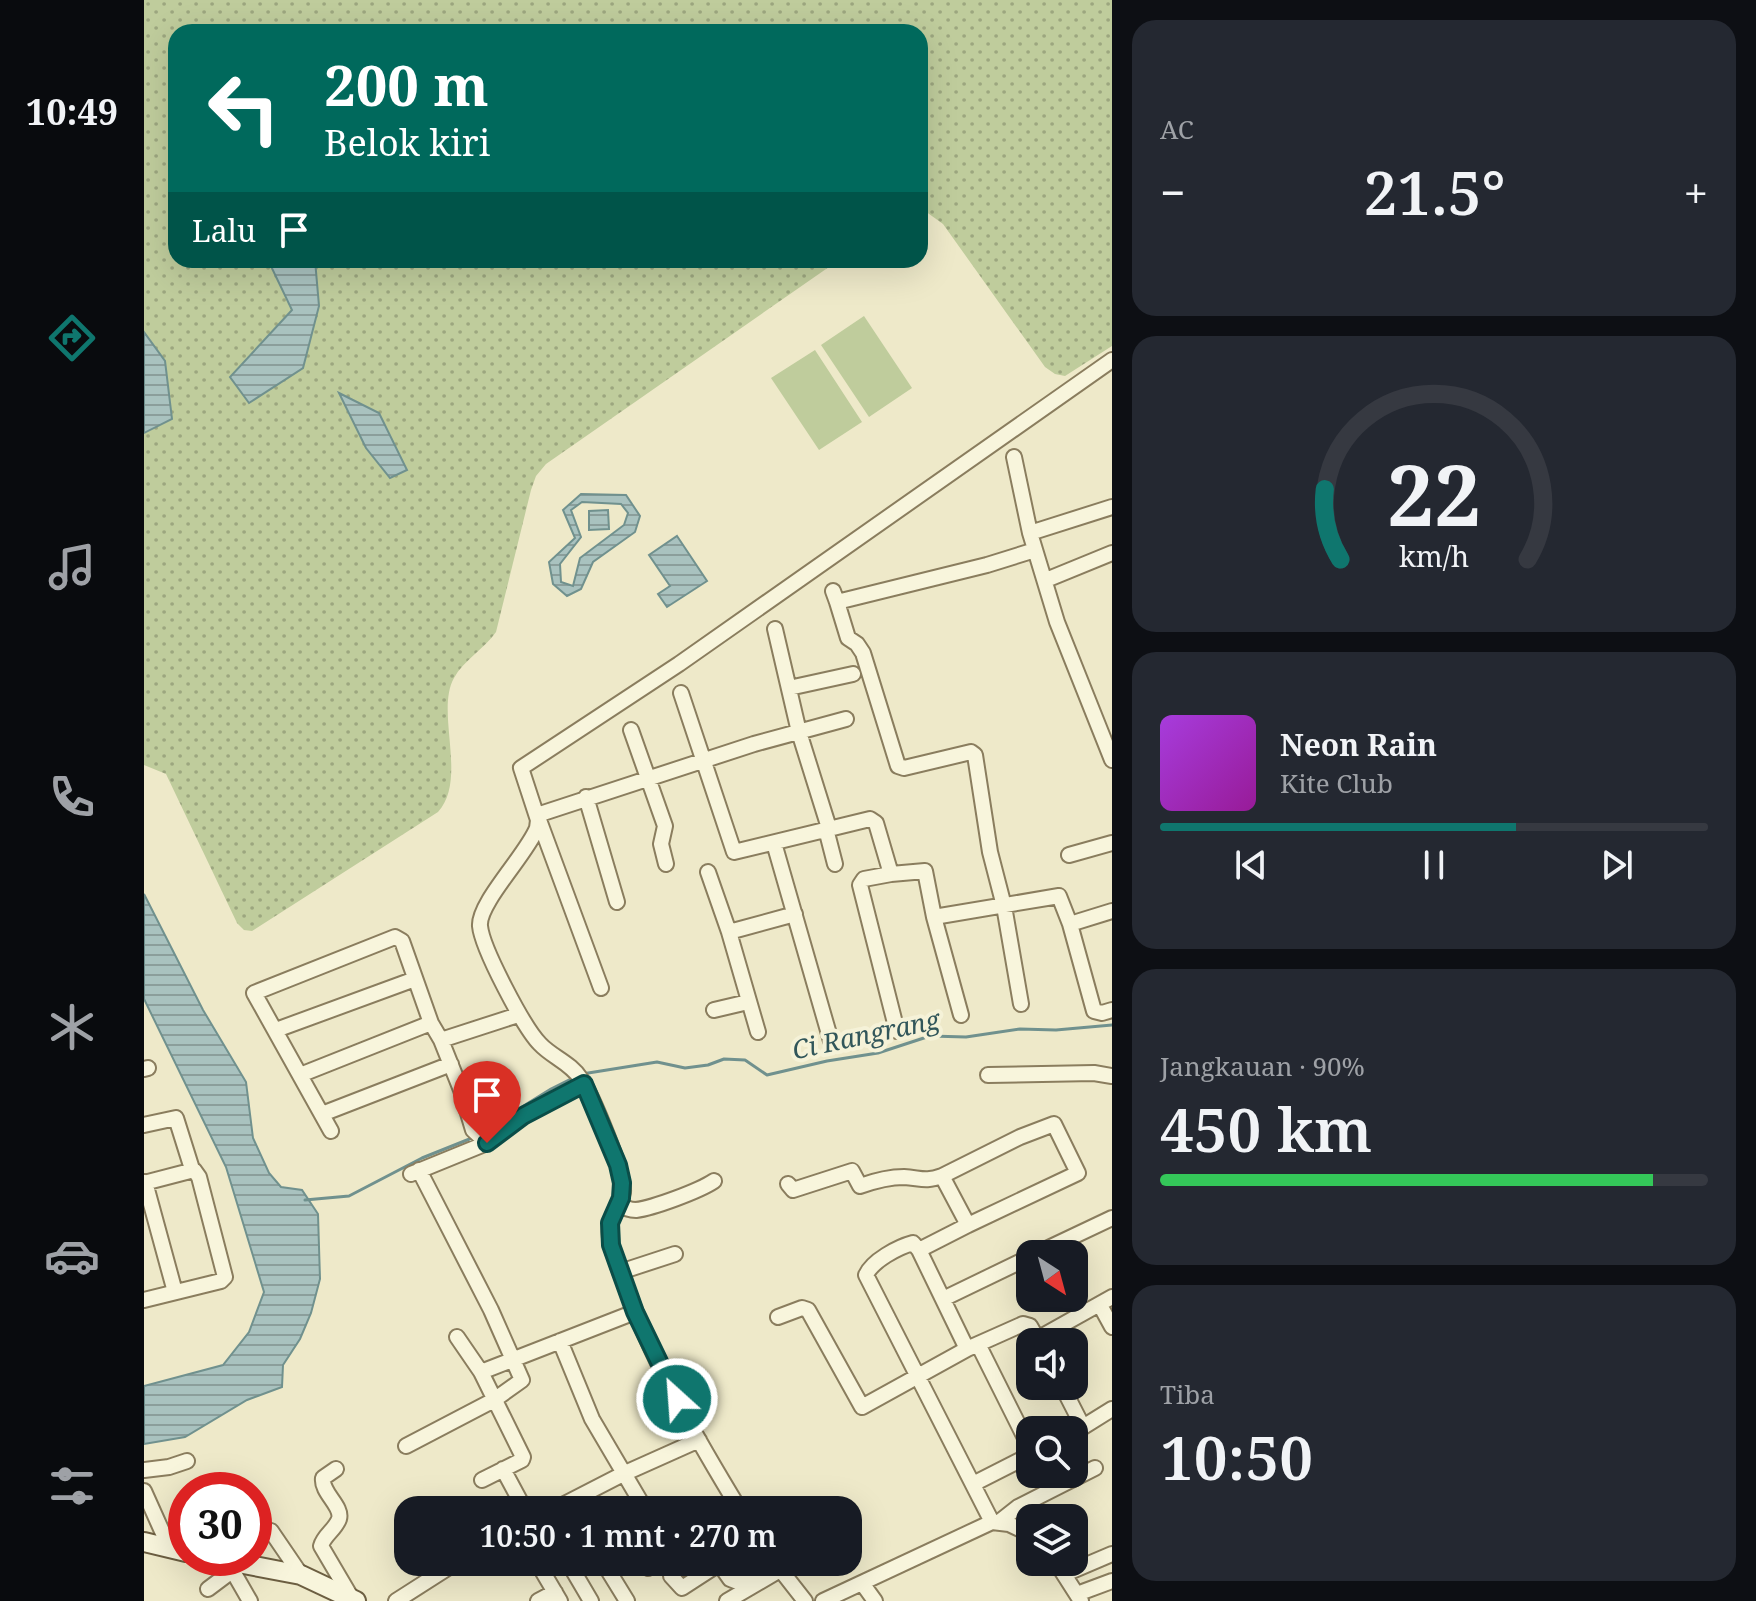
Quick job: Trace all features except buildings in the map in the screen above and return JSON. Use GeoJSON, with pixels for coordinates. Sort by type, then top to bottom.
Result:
{"type":"FeatureCollection","features":[{"type":"Feature","properties":{"kind":"street"},"geometry":{"type":"LineString","coordinates":[[601,988],[521,768],[679,664],[1112,360]]}},
{"type":"Feature","properties":{"kind":"street"},"geometry":{"type":"LineString","coordinates":[[1014,457],[1035,550],[1073,667],[1112,760]]}},
{"type":"Feature","properties":{"kind":"street"},"geometry":{"type":"LineString","coordinates":[[1030,533],[1112,507]]}},
{"type":"Feature","properties":{"kind":"street"},"geometry":{"type":"LineString","coordinates":[[1021,1004],[1004,906],[992,863],[974,753],[904,768],[898,766],[863,653],[848,638],[835,597],[987,565],[1035,550]]}},
{"type":"Feature","properties":{"kind":"street"},"geometry":{"type":"LineString","coordinates":[[1046,580],[1112,553]]}},
{"type":"Feature","properties":{"kind":"street"},"geometry":{"type":"LineString","coordinates":[[775,629],[835,864]]}},
{"type":"Feature","properties":{"kind":"street"},"geometry":{"type":"LineString","coordinates":[[789,688],[853,674]]}},
{"type":"Feature","properties":{"kind":"street"},"geometry":{"type":"LineString","coordinates":[[681,693],[733,851],[736,853],[870,819],[874,820],[891,874]]}},
{"type":"Feature","properties":{"kind":"street"},"geometry":{"type":"LineString","coordinates":[[538,817],[648,777],[846,719]]}},
{"type":"Feature","properties":{"kind":"street"},"geometry":{"type":"LineString","coordinates":[[631,730],[665,826],[661,844],[666,864]]}},
{"type":"Feature","properties":{"kind":"street"},"geometry":{"type":"LineString","coordinates":[[586,797],[617,902]]}},
{"type":"Feature","properties":{"kind":"street"},"geometry":{"type":"LineString","coordinates":[[538,817],[533,837],[483,912],[480,923],[483,936],[518,1015],[539,1044],[578,1076],[618,1165],[623,1189],[609,1232],[620,1272],[635,1312],[673,1392],[732,1496]]}},
{"type":"Feature","properties":{"kind":"street"},"geometry":{"type":"LineString","coordinates":[[774,843],[831,1041]]}},
{"type":"Feature","properties":{"kind":"street"},"geometry":{"type":"LineString","coordinates":[[1069,855],[1112,843]]}},
{"type":"Feature","properties":{"kind":"street"},"geometry":{"type":"LineString","coordinates":[[897,1031],[860,885],[864,879],[925,871],[934,917],[961,1015]]}},
{"type":"Feature","properties":{"kind":"street"},"geometry":{"type":"LineString","coordinates":[[708,872],[758,1032]]}},
{"type":"Feature","properties":{"kind":"street"},"geometry":{"type":"LineString","coordinates":[[934,917],[1058,896],[1063,900],[1094,1011],[1102,1013],[1112,1010]]}},
{"type":"Feature","properties":{"kind":"street"},"geometry":{"type":"LineString","coordinates":[[1070,924],[1112,911]]}},
{"type":"Feature","properties":{"kind":"street"},"geometry":{"type":"LineString","coordinates":[[729,932],[795,914]]}},
{"type":"Feature","properties":{"kind":"street"},"geometry":{"type":"LineString","coordinates":[[331,1131],[254,992],[395,937],[402,941],[431,1023],[441,1040],[479,1137]]}},
{"type":"Feature","properties":{"kind":"street"},"geometry":{"type":"LineString","coordinates":[[276,1030],[415,979]]}},
{"type":"Feature","properties":{"kind":"street"},"geometry":{"type":"LineString","coordinates":[[714,1010],[748,1002]]}},
{"type":"Feature","properties":{"kind":"street"},"geometry":{"type":"LineString","coordinates":[[441,1040],[518,1015]]}},
{"type":"Feature","properties":{"kind":"street"},"geometry":{"type":"LineString","coordinates":[[300,1075],[431,1023]]}},
{"type":"Feature","properties":{"kind":"street"},"geometry":{"type":"LineString","coordinates":[[322,1114],[451,1064]]}},
{"type":"Feature","properties":{"kind":"street"},"geometry":{"type":"LineString","coordinates":[[988,1075],[1094,1073],[1112,1076]]}},
{"type":"Feature","properties":{"kind":"street"},"geometry":{"type":"LineString","coordinates":[[406,1446],[494,1400],[522,1380],[415,1172],[523,1116],[578,1076]]}},
{"type":"Feature","properties":{"kind":"street"},"geometry":{"type":"LineString","coordinates":[[144,1125],[174,1117],[178,1121],[192,1169],[199,1177],[224,1279],[144,1300]]}},
{"type":"Feature","properties":{"kind":"street"},"geometry":{"type":"LineString","coordinates":[[788,1184],[793,1190],[852,1171],[860,1186],[880,1179],[905,1177],[925,1181],[942,1176],[1051,1123],[1055,1125],[1081,1180],[968,1225],[919,1250]]}},
{"type":"Feature","properties":{"kind":"street"},"geometry":{"type":"LineString","coordinates":[[175,1292],[144,1183],[192,1169]]}},
{"type":"Feature","properties":{"kind":"street"},"geometry":{"type":"LineString","coordinates":[[942,1176],[968,1225]]}},
{"type":"Feature","properties":{"kind":"street"},"geometry":{"type":"LineString","coordinates":[[618,1204],[632,1210],[646,1207],[704,1188],[714,1181]]}},
{"type":"Feature","properties":{"kind":"street"},"geometry":{"type":"LineString","coordinates":[[1066,1240],[1112,1218]]}},
{"type":"Feature","properties":{"kind":"street"},"geometry":{"type":"LineString","coordinates":[[1016,1423],[913,1243],[900,1247],[869,1268],[866,1274],[973,1484],[996,1522],[1016,1527]]}},
{"type":"Feature","properties":{"kind":"street"},"geometry":{"type":"LineString","coordinates":[[620,1272],[675,1254]]}},
{"type":"Feature","properties":{"kind":"street"},"geometry":{"type":"LineString","coordinates":[[943,1299],[1016,1264]]}},
{"type":"Feature","properties":{"kind":"street"},"geometry":{"type":"LineString","coordinates":[[1059,1328],[1106,1301],[1112,1327]]}},
{"type":"Feature","properties":{"kind":"street"},"geometry":{"type":"LineString","coordinates":[[778,1317],[802,1308],[808,1310],[862,1407],[972,1346],[1023,1324],[1031,1328]]}},
{"type":"Feature","properties":{"kind":"street"},"geometry":{"type":"LineString","coordinates":[[481,1372],[635,1312]]}},
{"type":"Feature","properties":{"kind":"street"},"geometry":{"type":"LineString","coordinates":[[457,1337],[481,1372],[523,1457],[482,1480]]}},
{"type":"Feature","properties":{"kind":"street"},"geometry":{"type":"LineString","coordinates":[[560,1341],[592,1419],[637,1496]]}},
{"type":"Feature","properties":{"kind":"street"},"geometry":{"type":"LineString","coordinates":[[1088,1423],[1112,1409]]}},
{"type":"Feature","properties":{"kind":"street"},"geometry":{"type":"LineString","coordinates":[[586,1496],[623,1474],[699,1440]]}},
{"type":"Feature","properties":{"kind":"street"},"geometry":{"type":"LineString","coordinates":[[144,1470],[187,1461]]}},
{"type":"Feature","properties":{"kind":"street"},"geometry":{"type":"LineString","coordinates":[[973,1484],[1016,1462]]}},
{"type":"Feature","properties":{"kind":"street"},"geometry":{"type":"LineString","coordinates":[[823,1601],[996,1522],[1018,1507],[1095,1468]]}},
{"type":"Feature","properties":{"kind":"street"},"geometry":{"type":"LineString","coordinates":[[336,1469],[323,1478],[322,1485],[339,1512],[339,1520],[321,1546],[353,1599]]}},
{"type":"Feature","properties":{"kind":"street"},"geometry":{"type":"LineString","coordinates":[[503,1469],[517,1496]]}},
{"type":"Feature","properties":{"kind":"street"},"geometry":{"type":"LineString","coordinates":[[144,1491],[168,1533]]}},
{"type":"Feature","properties":{"kind":"street"},"geometry":{"type":"LineString","coordinates":[[272,1532],[301,1575]]}},
{"type":"Feature","properties":{"kind":"street"},"geometry":{"type":"LineString","coordinates":[[144,1542],[168,1548]]}},
{"type":"Feature","properties":{"kind":"street"},"geometry":{"type":"LineString","coordinates":[[1088,1564],[1112,1554]]}},
{"type":"Feature","properties":{"kind":"street"},"geometry":{"type":"LineString","coordinates":[[272,1570],[301,1575],[353,1599]]}},
{"type":"Feature","properties":{"kind":"street"},"geometry":{"type":"LineString","coordinates":[[208,1589],[216,1576]]}},
{"type":"Feature","properties":{"kind":"street"},"geometry":{"type":"LineString","coordinates":[[233,1576],[250,1601]]}},
{"type":"Feature","properties":{"kind":"street"},"geometry":{"type":"LineString","coordinates":[[396,1601],[435,1576]]}},
{"type":"Feature","properties":{"kind":"street"},"geometry":{"type":"LineString","coordinates":[[538,1601],[558,1596],[546,1576]]}},
{"type":"Feature","properties":{"kind":"street"},"geometry":{"type":"LineString","coordinates":[[576,1576],[591,1601]]}},
{"type":"Feature","properties":{"kind":"street"},"geometry":{"type":"LineString","coordinates":[[612,1576],[627,1601]]}},
{"type":"Feature","properties":{"kind":"street"},"geometry":{"type":"LineString","coordinates":[[671,1576],[682,1588],[699,1576]]}},
{"type":"Feature","properties":{"kind":"street"},"geometry":{"type":"LineString","coordinates":[[730,1576],[735,1581],[748,1576]]}},
{"type":"Feature","properties":{"kind":"street"},"geometry":{"type":"LineString","coordinates":[[727,1601],[760,1576]]}},
{"type":"Feature","properties":{"kind":"street"},"geometry":{"type":"LineString","coordinates":[[784,1576],[805,1601]]}},
{"type":"Feature","properties":{"kind":"street"},"geometry":{"type":"LineString","coordinates":[[1066,1576],[1079,1598],[1112,1581]]}},
{"type":"Feature","properties":{"kind":"street"},"geometry":{"type":"LineString","coordinates":[[862,1583],[875,1601]]}},
{"type":"Feature","properties":{"kind":"green space"},"geometry":{"type":"Polygon","coordinates":[[[144,0],[1112,0],[1112,346],[1065,376],[1045,367],[943,224],[928,213],[928,24],[168,24],[168,268],[828,268],[546,464],[536,476],[496,632],[458,672],[449,692],[450,782],[447,798],[438,812],[252,931],[244,930],[237,923],[166,774],[144,765],[144,0]]]}},
{"type":"Feature","properties":{"kind":"green space"},"geometry":{"type":"Polygon","coordinates":[[[864,316],[912,388],[869,417],[821,345],[864,316]]]}},
{"type":"Feature","properties":{"kind":"green space"},"geometry":{"type":"Polygon","coordinates":[[[815,350],[862,422],[819,450],[771,378],[815,350]]]}},
{"type":"Feature","properties":{"kind":"water"},"geometry":{"type":"Polygon","coordinates":[[[272,268],[316,268],[319,306],[303,368],[249,403],[230,377],[292,310],[272,268]]]}},
{"type":"Feature","properties":{"kind":"water"},"geometry":{"type":"Polygon","coordinates":[[[144,332],[165,361],[172,419],[144,433],[144,332]]]}},
{"type":"Feature","properties":{"kind":"water"},"geometry":{"type":"Polygon","coordinates":[[[339,393],[379,413],[407,470],[390,478],[366,448],[339,393]]]}},
{"type":"Feature","properties":{"kind":"water"},"geometry":{"type":"Polygon","coordinates":[[[581,494],[626,495],[640,516],[635,532],[593,562],[581,589],[567,596],[553,584],[549,562],[575,538],[563,510],[581,494]],[[582,502],[571,510],[581,537],[560,564],[561,582],[573,586],[580,558],[624,525],[628,513],[621,504],[582,502]]]}},
{"type":"Feature","properties":{"kind":"water"},"geometry":{"type":"Polygon","coordinates":[[[608,510],[609,529],[589,530],[589,511],[608,510]]]}},
{"type":"Feature","properties":{"kind":"water"},"geometry":{"type":"Polygon","coordinates":[[[677,536],[707,581],[667,607],[658,594],[670,586],[649,555],[677,536]]]}},
{"type":"Feature","properties":{"kind":"water"},"geometry":{"type":"Polygon","coordinates":[[[144,894],[203,1010],[246,1082],[253,1138],[269,1173],[281,1187],[302,1190],[318,1214],[320,1279],[300,1339],[283,1365],[282,1387],[247,1400],[185,1437],[144,1444],[144,1386],[223,1365],[249,1332],[264,1292],[226,1167],[144,999],[144,894]]]}},
{"type":"Feature","properties":{"kind":"waterway","name":"Ci Rangrang"},"geometry":{"type":"LineString","coordinates":[[582,1074],[657,1062],[685,1068],[724,1059],[745,1060],[767,1075],[878,1053],[930,1036],[966,1037],[1020,1029],[1056,1030],[1112,1025]]}},
{"type":"Feature","properties":{"kind":"waterway","name":"Ci Rangrang"},"geometry":{"type":"LineString","coordinates":[[482,1132],[575,1077]]}},
{"type":"Feature","properties":{"kind":"waterway","name":"Ci Rangrang"},"geometry":{"type":"LineString","coordinates":[[305,1200],[349,1196],[422,1158],[472,1138]]}},
{"type":"Feature","properties":{"kind":"route"},"geometry":{"type":"LineString","coordinates":[[487,1143],[523,1116],[584,1084],[618,1165],[622,1183],[621,1198],[610,1223],[611,1245],[635,1312],[677,1399]]}}]}
